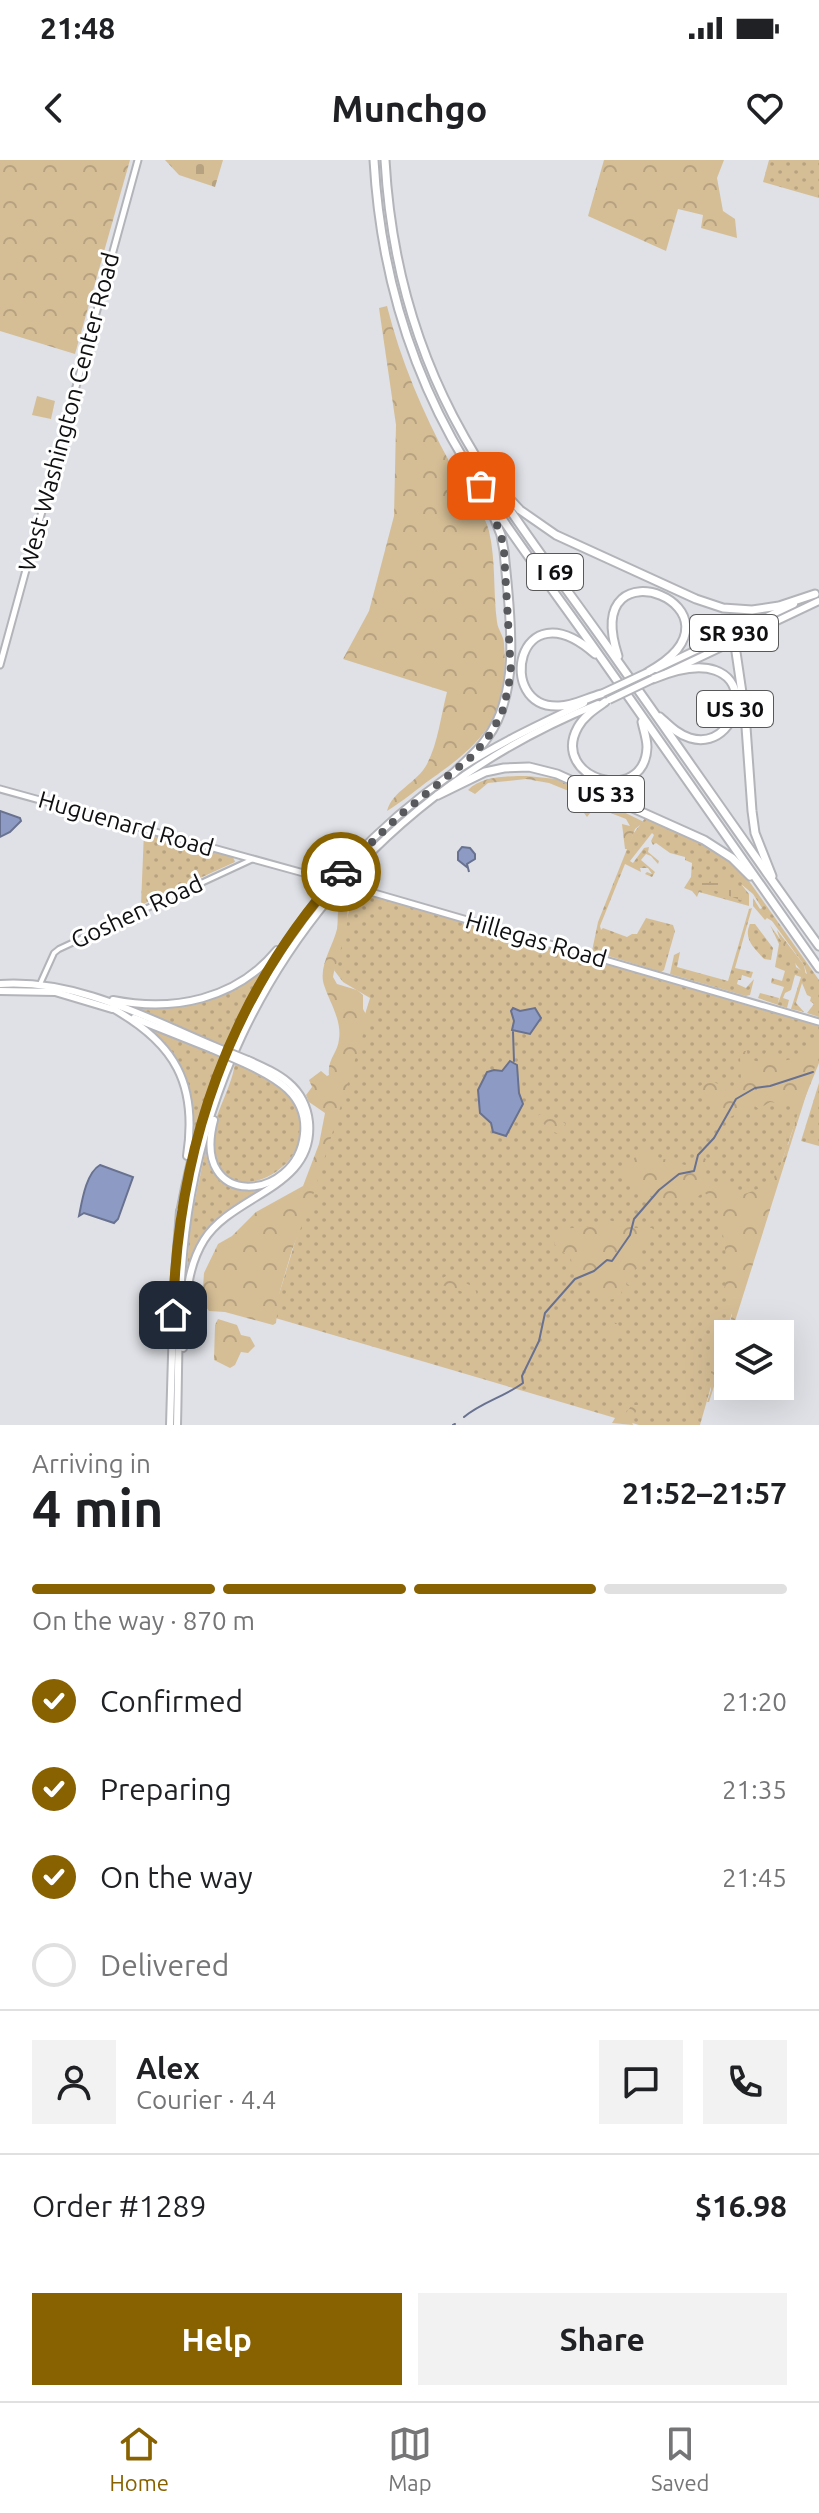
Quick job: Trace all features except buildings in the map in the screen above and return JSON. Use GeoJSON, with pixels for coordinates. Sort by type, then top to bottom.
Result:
{"type":"FeatureCollection","features":[{"type":"Feature","properties":{"kind":"highway","name":"I 69"},"geometry":{"type":"LineString","coordinates":[[374,160],[386,261],[414,355],[442,419],[481,486],[819,968]]}},
{"type":"Feature","properties":{"kind":"highway","name":"I 69"},"geometry":{"type":"LineString","coordinates":[[385,160],[397,257],[416,326],[452,415],[489,477],[819,946]]}},
{"type":"Feature","properties":{"kind":"highway"},"geometry":{"type":"LineString","coordinates":[[489,477],[520,510],[556,535],[696,599],[723,608],[752,610],[818,596]]}},
{"type":"Feature","properties":{"kind":"highway"},"geometry":{"type":"LineString","coordinates":[[0,984],[40,984],[151,1006],[181,1004],[226,989],[258,970],[365,847],[478,750],[494,729],[504,707],[511,673],[504,551],[501,535],[481,486]]}},
{"type":"Feature","properties":{"kind":"highway"},"geometry":{"type":"LineString","coordinates":[[453,774],[522,732],[652,675],[675,650],[685,629],[682,613],[667,596],[656,591],[631,594],[614,611],[611,633],[621,665]]}},
{"type":"Feature","properties":{"kind":"highway","name":"SR 930"},"geometry":{"type":"LineString","coordinates":[[652,675],[738,640],[818,596]]}},
{"type":"Feature","properties":{"kind":"highway","name":"SR 930"},"geometry":{"type":"LineString","coordinates":[[652,675],[818,596]]}},
{"type":"Feature","properties":{"kind":"highway"},"geometry":{"type":"LineString","coordinates":[[605,663],[574,636],[554,632],[530,644],[521,660],[520,669],[530,695],[546,705],[559,706],[605,697]]}},
{"type":"Feature","properties":{"kind":"highway"},"geometry":{"type":"LineString","coordinates":[[738,640],[736,652],[745,713],[752,811],[761,852],[778,889]]}},
{"type":"Feature","properties":{"kind":"highway","name":"US 30"},"geometry":{"type":"LineString","coordinates":[[652,675],[683,668],[713,668],[733,687],[736,706],[734,716],[721,733],[700,740],[674,730],[652,710]]}},
{"type":"Feature","properties":{"kind":"highway"},"geometry":{"type":"LineString","coordinates":[[605,697],[584,718],[573,742],[577,761],[597,779],[615,782],[633,775],[639,768],[647,750],[641,716]]}},
{"type":"Feature","properties":{"kind":"highway"},"geometry":{"type":"LineString","coordinates":[[178,1407],[181,1290],[187,1223],[196,1172],[217,1093],[257,1002],[300,935],[333,893],[403,823],[438,795],[514,745],[605,697]]}},
{"type":"Feature","properties":{"kind":"highway","name":"US 33"},"geometry":{"type":"LineString","coordinates":[[438,795],[485,772],[504,768],[529,767],[557,774],[704,840],[732,858],[759,883]]}},
{"type":"Feature","properties":{"kind":"highway"},"geometry":{"type":"LineString","coordinates":[[180,1213],[193,1150],[220,1066],[253,996],[295,929]]}},
{"type":"Feature","properties":{"kind":"highway"},"geometry":{"type":"LineString","coordinates":[[0,991],[55,992],[112,1008],[278,1074],[293,1085],[307,1110],[308,1142],[292,1172],[225,1216],[208,1233],[196,1253],[189,1277],[177,1425]]}},
{"type":"Feature","properties":{"kind":"highway"},"geometry":{"type":"LineString","coordinates":[[102,998],[213,1048]]}},
{"type":"Feature","properties":{"kind":"highway"},"geometry":{"type":"LineString","coordinates":[[112,1008],[157,1039],[172,1058],[189,1100],[191,1131],[174,1287],[170,1425]]}},
{"type":"Feature","properties":{"kind":"highway"},"geometry":{"type":"LineString","coordinates":[[217,1093],[208,1143],[210,1160],[217,1171],[232,1183],[251,1187],[266,1184],[286,1171],[297,1157],[303,1140],[300,1108],[283,1083],[247,1062]]}},
{"type":"Feature","properties":{"kind":"main road","name":"West Washington Center Road"},"geometry":{"type":"LineString","coordinates":[[0,665],[138,160]]}},
{"type":"Feature","properties":{"kind":"main road","name":"Huguenard Road"},"geometry":{"type":"LineString","coordinates":[[0,789],[253,859]]}},
{"type":"Feature","properties":{"kind":"main road","name":"Hillegas Road"},"geometry":{"type":"LineString","coordinates":[[253,859],[819,1022]]}},
{"type":"Feature","properties":{"kind":"street","name":"Goshen Road"},"geometry":{"type":"LineString","coordinates":[[40,984],[59,949],[253,859]]}},
{"type":"Feature","properties":{"kind":"green space"},"geometry":{"type":"Polygon","coordinates":[[[0,160],[130,160],[75,354],[0,331],[0,160]]]}},
{"type":"Feature","properties":{"kind":"green space"},"geometry":{"type":"Polygon","coordinates":[[[165,160],[223,160],[215,187],[179,175],[165,160]]]}},
{"type":"Feature","properties":{"kind":"green space"},"geometry":{"type":"Polygon","coordinates":[[[604,160],[724,160],[717,178],[723,211],[735,219],[737,238],[701,228],[703,215],[678,209],[666,251],[588,216],[604,160]]]}},
{"type":"Feature","properties":{"kind":"green space"},"geometry":{"type":"Polygon","coordinates":[[[769,160],[819,160],[819,198],[763,182],[769,160]]]}},
{"type":"Feature","properties":{"kind":"green space"},"geometry":{"type":"Polygon","coordinates":[[[387,306],[422,406],[489,531],[497,622],[504,641],[505,669],[498,708],[479,738],[450,765],[387,811],[394,798],[427,764],[437,738],[447,692],[343,659],[369,611],[394,516],[396,425],[379,308],[387,306]]]}},
{"type":"Feature","properties":{"kind":"green space"},"geometry":{"type":"Polygon","coordinates":[[[37,396],[55,401],[51,419],[32,415],[37,396]]]}},
{"type":"Feature","properties":{"kind":"green space"},"geometry":{"type":"Polygon","coordinates":[[[527,776],[556,779],[644,822],[635,829],[628,849],[625,849],[622,824],[630,826],[626,819],[598,808],[594,808],[587,817],[584,813],[588,802],[586,798],[549,783],[526,779],[488,783],[475,794],[468,790],[488,779],[527,776]]]}},
{"type":"Feature","properties":{"kind":"green space"},"geometry":{"type":"Polygon","coordinates":[[[646,817],[701,842],[726,857],[744,874],[819,980],[819,1017],[807,1013],[814,1004],[802,983],[796,1003],[804,1012],[791,1009],[801,977],[795,975],[791,990],[783,998],[789,1000],[787,1008],[758,998],[760,993],[779,998],[778,1003],[784,987],[771,983],[772,978],[782,981],[785,971],[775,967],[779,944],[770,925],[795,960],[796,967],[807,974],[804,965],[772,921],[765,920],[753,906],[753,898],[762,908],[753,894],[741,884],[749,894],[749,906],[699,892],[697,897],[684,888],[691,877],[692,863],[656,843],[653,845],[652,833],[630,861],[633,863],[644,848],[649,847],[648,852],[659,861],[658,864],[646,854],[641,860],[655,872],[652,877],[645,874],[652,874],[648,868],[640,868],[641,872],[625,864],[600,926],[601,930],[603,928],[627,937],[637,934],[646,918],[673,925],[675,931],[664,970],[661,972],[592,951],[598,922],[633,834],[646,817]]]}},
{"type":"Feature","properties":{"kind":"green space"},"geometry":{"type":"Polygon","coordinates":[[[144,831],[232,855],[235,862],[141,905],[144,831]]]}},
{"type":"Feature","properties":{"kind":"green space"},"geometry":{"type":"Polygon","coordinates":[[[719,880],[729,882],[743,901],[697,884],[719,880]]]}},
{"type":"Feature","properties":{"kind":"green space"},"geometry":{"type":"Polygon","coordinates":[[[354,891],[819,1026],[819,1063],[796,1120],[730,1320],[714,1320],[714,1376],[700,1425],[639,1425],[272,1317],[370,998],[343,982],[334,970],[354,891]]]}},
{"type":"Feature","properties":{"kind":"green space"},"geometry":{"type":"Polygon","coordinates":[[[345,900],[346,928],[333,977],[337,984],[363,995],[363,1009],[368,1018],[310,1205],[292,1250],[280,1291],[276,1323],[273,1325],[225,1312],[209,1311],[202,1302],[204,1273],[218,1244],[232,1236],[256,1212],[303,1186],[319,1144],[325,1113],[309,1102],[306,1095],[312,1087],[309,1080],[321,1071],[329,1075],[338,1044],[339,1025],[324,985],[323,971],[337,929],[339,910],[345,900]]]}},
{"type":"Feature","properties":{"kind":"green space"},"geometry":{"type":"Polygon","coordinates":[[[752,908],[735,968],[753,972],[751,978],[742,975],[737,984],[746,988],[754,979],[750,995],[670,974],[674,955],[680,952],[677,967],[728,981],[749,909],[752,908]]]}},
{"type":"Feature","properties":{"kind":"green space"},"geometry":{"type":"Polygon","coordinates":[[[750,924],[755,924],[773,948],[771,960],[764,959],[751,943],[748,934],[750,924]]]}},
{"type":"Feature","properties":{"kind":"green space"},"geometry":{"type":"Polygon","coordinates":[[[777,930],[804,965],[806,976],[788,954],[777,930]]]}},
{"type":"Feature","properties":{"kind":"green space"},"geometry":{"type":"Polygon","coordinates":[[[262,968],[225,1046],[134,1008],[196,1002],[262,968]]]}},
{"type":"Feature","properties":{"kind":"green space"},"geometry":{"type":"Polygon","coordinates":[[[148,1028],[221,1056],[193,1136],[187,1086],[166,1046],[148,1028]]]}},
{"type":"Feature","properties":{"kind":"green space"},"geometry":{"type":"Polygon","coordinates":[[[819,1036],[819,1054],[735,1320],[730,1320],[732,1315],[724,1293],[727,1263],[719,1206],[704,1192],[685,1206],[673,1200],[655,1198],[624,1182],[623,1173],[639,1152],[685,1165],[700,1155],[710,1162],[703,1167],[702,1173],[708,1178],[710,1188],[724,1182],[735,1188],[739,1196],[771,1181],[786,1149],[777,1145],[788,1145],[800,1106],[770,1102],[759,1109],[752,1104],[729,1118],[721,1106],[699,1091],[700,1086],[709,1081],[719,1084],[726,1091],[741,1080],[740,1057],[744,1051],[747,1051],[748,1059],[760,1062],[766,1052],[773,1053],[782,1061],[800,1057],[819,1036]]]}},
{"type":"Feature","properties":{"kind":"green space"},"geometry":{"type":"Polygon","coordinates":[[[235,1062],[283,1088],[301,1117],[300,1140],[290,1159],[273,1174],[253,1181],[234,1180],[219,1169],[212,1145],[215,1124],[235,1062]]]}},
{"type":"Feature","properties":{"kind":"green space"},"geometry":{"type":"Polygon","coordinates":[[[819,1083],[819,1146],[801,1141],[819,1083]]]}},
{"type":"Feature","properties":{"kind":"green space"},"geometry":{"type":"Polygon","coordinates":[[[545,1112],[566,1124],[562,1135],[554,1132],[537,1116],[545,1112]]]}},
{"type":"Feature","properties":{"kind":"green space"},"geometry":{"type":"Polygon","coordinates":[[[206,1148],[211,1169],[225,1183],[244,1189],[266,1187],[233,1207],[210,1227],[195,1253],[185,1290],[191,1219],[206,1148]]]}},
{"type":"Feature","properties":{"kind":"green space"},"geometry":{"type":"Polygon","coordinates":[[[605,1219],[623,1224],[629,1222],[635,1228],[652,1228],[656,1233],[642,1240],[647,1243],[640,1251],[642,1268],[636,1269],[630,1276],[633,1287],[627,1284],[628,1278],[622,1274],[619,1298],[602,1301],[586,1282],[575,1281],[571,1259],[554,1244],[563,1229],[601,1225],[605,1219]]]}},
{"type":"Feature","properties":{"kind":"green space"},"geometry":{"type":"Polygon","coordinates":[[[449,1274],[475,1288],[477,1296],[470,1297],[442,1285],[440,1280],[449,1274]]]}},
{"type":"Feature","properties":{"kind":"green space"},"geometry":{"type":"Polygon","coordinates":[[[218,1319],[237,1325],[241,1335],[250,1337],[255,1346],[248,1353],[241,1352],[235,1365],[230,1368],[214,1360],[215,1325],[218,1319]]]}},
{"type":"Feature","properties":{"kind":"green space"},"geometry":{"type":"Polygon","coordinates":[[[609,1320],[618,1324],[620,1331],[616,1343],[609,1345],[606,1340],[609,1320]]]}},
{"type":"Feature","properties":{"kind":"green space"},"geometry":{"type":"Polygon","coordinates":[[[714,1363],[714,1386],[707,1402],[711,1390],[711,1367],[714,1363]]]}},
{"type":"Feature","properties":{"kind":"green space"},"geometry":{"type":"Polygon","coordinates":[[[632,1405],[643,1405],[642,1410],[637,1410],[631,1419],[633,1425],[612,1423],[615,1418],[622,1418],[632,1405]]]}},
{"type":"Feature","properties":{"kind":"water"},"geometry":{"type":"Polygon","coordinates":[[[0,811],[21,821],[0,837],[0,811]]]}},
{"type":"Feature","properties":{"kind":"water"},"geometry":{"type":"Polygon","coordinates":[[[462,847],[470,848],[475,854],[475,859],[467,864],[468,868],[458,860],[462,847]]]}},
{"type":"Feature","properties":{"kind":"water"},"geometry":{"type":"Polygon","coordinates":[[[513,1008],[520,1011],[535,1008],[541,1018],[530,1034],[512,1030],[513,1008]]]}},
{"type":"Feature","properties":{"kind":"water"},"geometry":{"type":"Polygon","coordinates":[[[510,1061],[517,1065],[523,1104],[506,1136],[493,1132],[491,1123],[480,1113],[478,1090],[487,1072],[502,1071],[510,1061]]]}},
{"type":"Feature","properties":{"kind":"water"},"geometry":{"type":"Polygon","coordinates":[[[100,1165],[133,1177],[114,1223],[84,1213],[79,1216],[88,1181],[100,1165]]]}},
{"type":"Feature","properties":{"kind":"waterway"},"geometry":{"type":"LineString","coordinates":[[513,1032],[514,1061]]}},
{"type":"Feature","properties":{"kind":"waterway"},"geometry":{"type":"LineString","coordinates":[[464,1417],[523,1383],[522,1376],[539,1341],[545,1313],[575,1279],[594,1271],[607,1260],[612,1261],[630,1235],[634,1219],[659,1190],[679,1174],[694,1171],[698,1155],[714,1138],[736,1099],[755,1088],[813,1072]]}},
{"type":"Feature","properties":{"kind":"way so far"},"geometry":{"type":"LineString","coordinates":[[341,872],[400,815],[470,758],[494,729],[504,707],[511,662],[504,551],[501,535],[481,486]]}},
{"type":"Feature","properties":{"kind":"route"},"geometry":{"type":"LineString","coordinates":[[173,1315],[180,1213],[188,1170],[203,1112],[220,1066],[267,973],[305,915],[341,872]]}}]}
